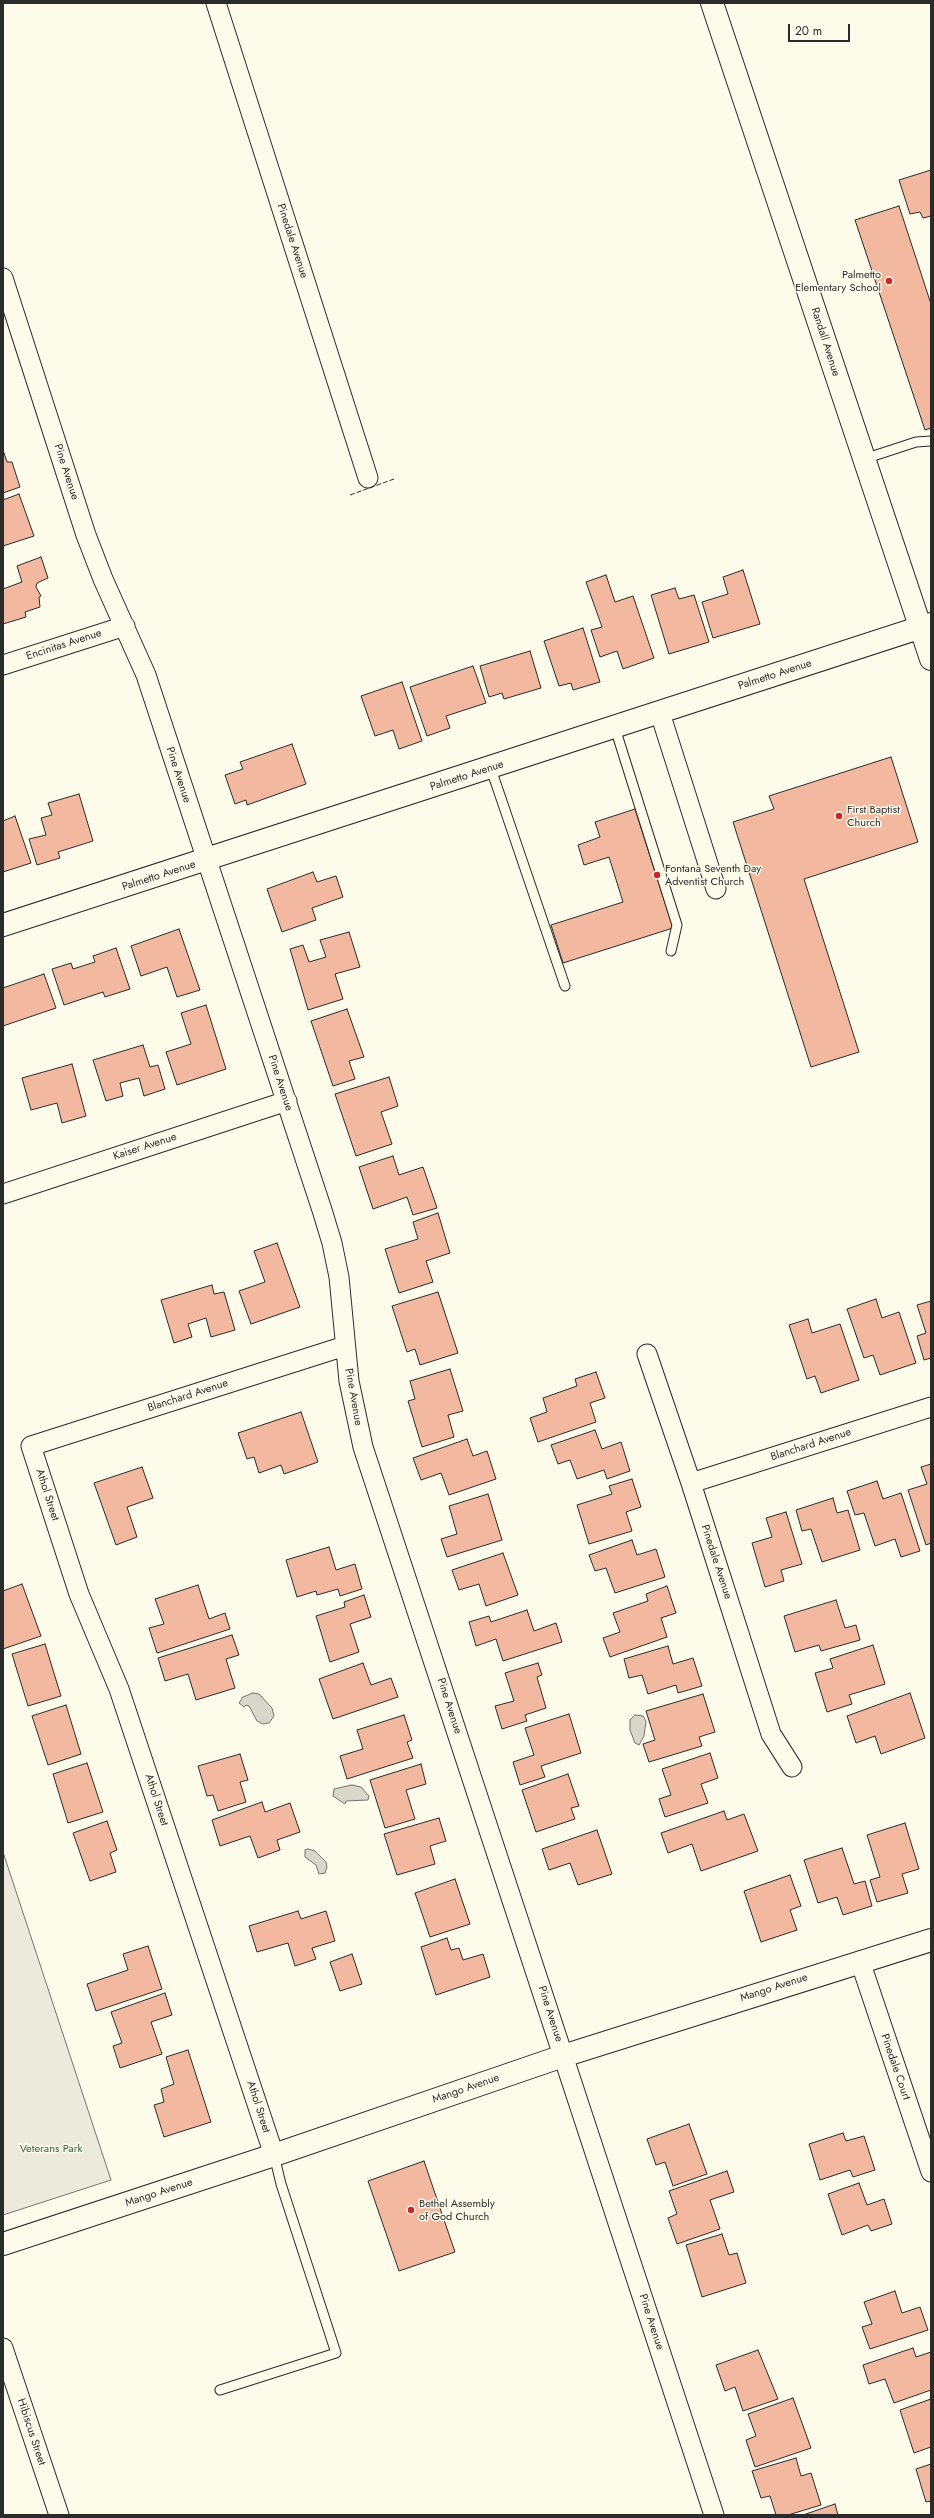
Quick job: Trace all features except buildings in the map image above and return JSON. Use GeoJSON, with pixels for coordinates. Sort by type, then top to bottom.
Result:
{"type":"FeatureCollection","features":[{"type":"Feature","properties":{"kind":"street","name":"Pinedale Avenue"},"geometry":{"type":"LineString","coordinates":[[216,3],[368,478]]}},
{"type":"Feature","properties":{"kind":"street","name":"Randall Avenue"},"geometry":{"type":"LineString","coordinates":[[712,3],[864,459],[926,626],[931,659]]}},
{"type":"Feature","properties":{"kind":"street","name":"Pine Avenue"},"geometry":{"type":"LineString","coordinates":[[3,278],[86,535],[102,579],[125,626],[146,675],[332,1243],[339,1277],[345,1346],[356,1422],[363,1447],[714,2515]]}},
{"type":"Feature","properties":{"kind":"street","name":"Encinitas Avenue"},"geometry":{"type":"LineString","coordinates":[[3,665],[125,626]]}},
{"type":"Feature","properties":{"kind":"street","name":"Palmetto Avenue"},"geometry":{"type":"LineString","coordinates":[[3,925],[206,861],[926,626]]}},
{"type":"Feature","properties":{"kind":"street"},"geometry":{"type":"LineString","coordinates":[[660,713],[716,889]]}},
{"type":"Feature","properties":{"kind":"street","name":"Kaiser Avenue"},"geometry":{"type":"LineString","coordinates":[[3,1194],[286,1101]]}},
{"type":"Feature","properties":{"kind":"street","name":"Blanchard Avenue"},"geometry":{"type":"LineString","coordinates":[[31,1446],[345,1346]]}},
{"type":"Feature","properties":{"kind":"street","name":"Pinedale Avenue"},"geometry":{"type":"LineString","coordinates":[[647,1354],[691,1483],[771,1734],[792,1767]]}},
{"type":"Feature","properties":{"kind":"street","name":"Blanchard Avenue"},"geometry":{"type":"LineString","coordinates":[[691,1483],[931,1407]]}},
{"type":"Feature","properties":{"kind":"street","name":"Athol Street"},"geometry":{"type":"LineString","coordinates":[[31,1446],[79,1594],[119,1689],[274,2155]]}},
{"type":"Feature","properties":{"kind":"street","name":"Mango Avenue"},"geometry":{"type":"LineString","coordinates":[[3,2244],[274,2155],[563,2056],[860,1961],[931,1940]]}},
{"type":"Feature","properties":{"kind":"street","name":"Pinedale Court"},"geometry":{"type":"LineString","coordinates":[[860,1961],[931,2172]]}},
{"type":"Feature","properties":{"kind":"street","name":"Hibiscus Street"},"geometry":{"type":"LineString","coordinates":[[3,2348],[59,2515]]}},
{"type":"Feature","properties":{"kind":"lane"},"geometry":{"type":"LineString","coordinates":[[864,459],[916,442],[931,441]]}},
{"type":"Feature","properties":{"kind":"lane"},"geometry":{"type":"LineString","coordinates":[[615,728],[677,926],[671,951]]}},
{"type":"Feature","properties":{"kind":"lane"},"geometry":{"type":"LineString","coordinates":[[490,768],[564,986]]}},
{"type":"Feature","properties":{"kind":"lane"},"geometry":{"type":"LineString","coordinates":[[220,2390],[336,2353],[281,2184],[274,2155]]}},
{"type":"Feature","properties":{"kind":"green space","name":"Veterans Park"},"geometry":{"type":"Polygon","coordinates":[[[3,1852],[111,2180],[3,2215],[3,1852]]]}},
{"type":"Feature","properties":{"kind":"shaded area"},"geometry":{"type":"Polygon","coordinates":[[[253,1693],[259,1694],[272,1708],[274,1716],[269,1723],[263,1724],[257,1721],[249,1706],[246,1705],[244,1707],[239,1703],[243,1697],[253,1693]]]}},
{"type":"Feature","properties":{"kind":"shaded area"},"geometry":{"type":"Polygon","coordinates":[[[635,1715],[643,1716],[646,1721],[644,1736],[639,1745],[635,1743],[630,1730],[630,1720],[635,1715]]]}},
{"type":"Feature","properties":{"kind":"shaded area"},"geometry":{"type":"Polygon","coordinates":[[[352,1785],[361,1787],[369,1796],[368,1800],[346,1801],[345,1804],[333,1796],[334,1789],[352,1785]]]}},
{"type":"Feature","properties":{"kind":"shaded area"},"geometry":{"type":"Polygon","coordinates":[[[308,1849],[315,1851],[326,1862],[327,1867],[325,1873],[319,1874],[316,1865],[305,1857],[305,1850],[308,1849]]]}},
{"type":"Feature","properties":{"kind":"fence"},"geometry":{"type":"LineString","coordinates":[[350,495],[394,479]]}},
{"type":"Feature","properties":{"kind":"place","name":"Palmetto Elementary School"},"geometry":{"type":"Point","coordinates":[889,281]}},
{"type":"Feature","properties":{"kind":"place","name":"First Baptist Church"},"geometry":{"type":"Point","coordinates":[839,816]}},
{"type":"Feature","properties":{"kind":"place","name":"Fontana Seventh Day Adventist Church"},"geometry":{"type":"Point","coordinates":[657,875]}},
{"type":"Feature","properties":{"kind":"place","name":"Bethel Assembly of God Church"},"geometry":{"type":"Point","coordinates":[411,2210]}}]}
